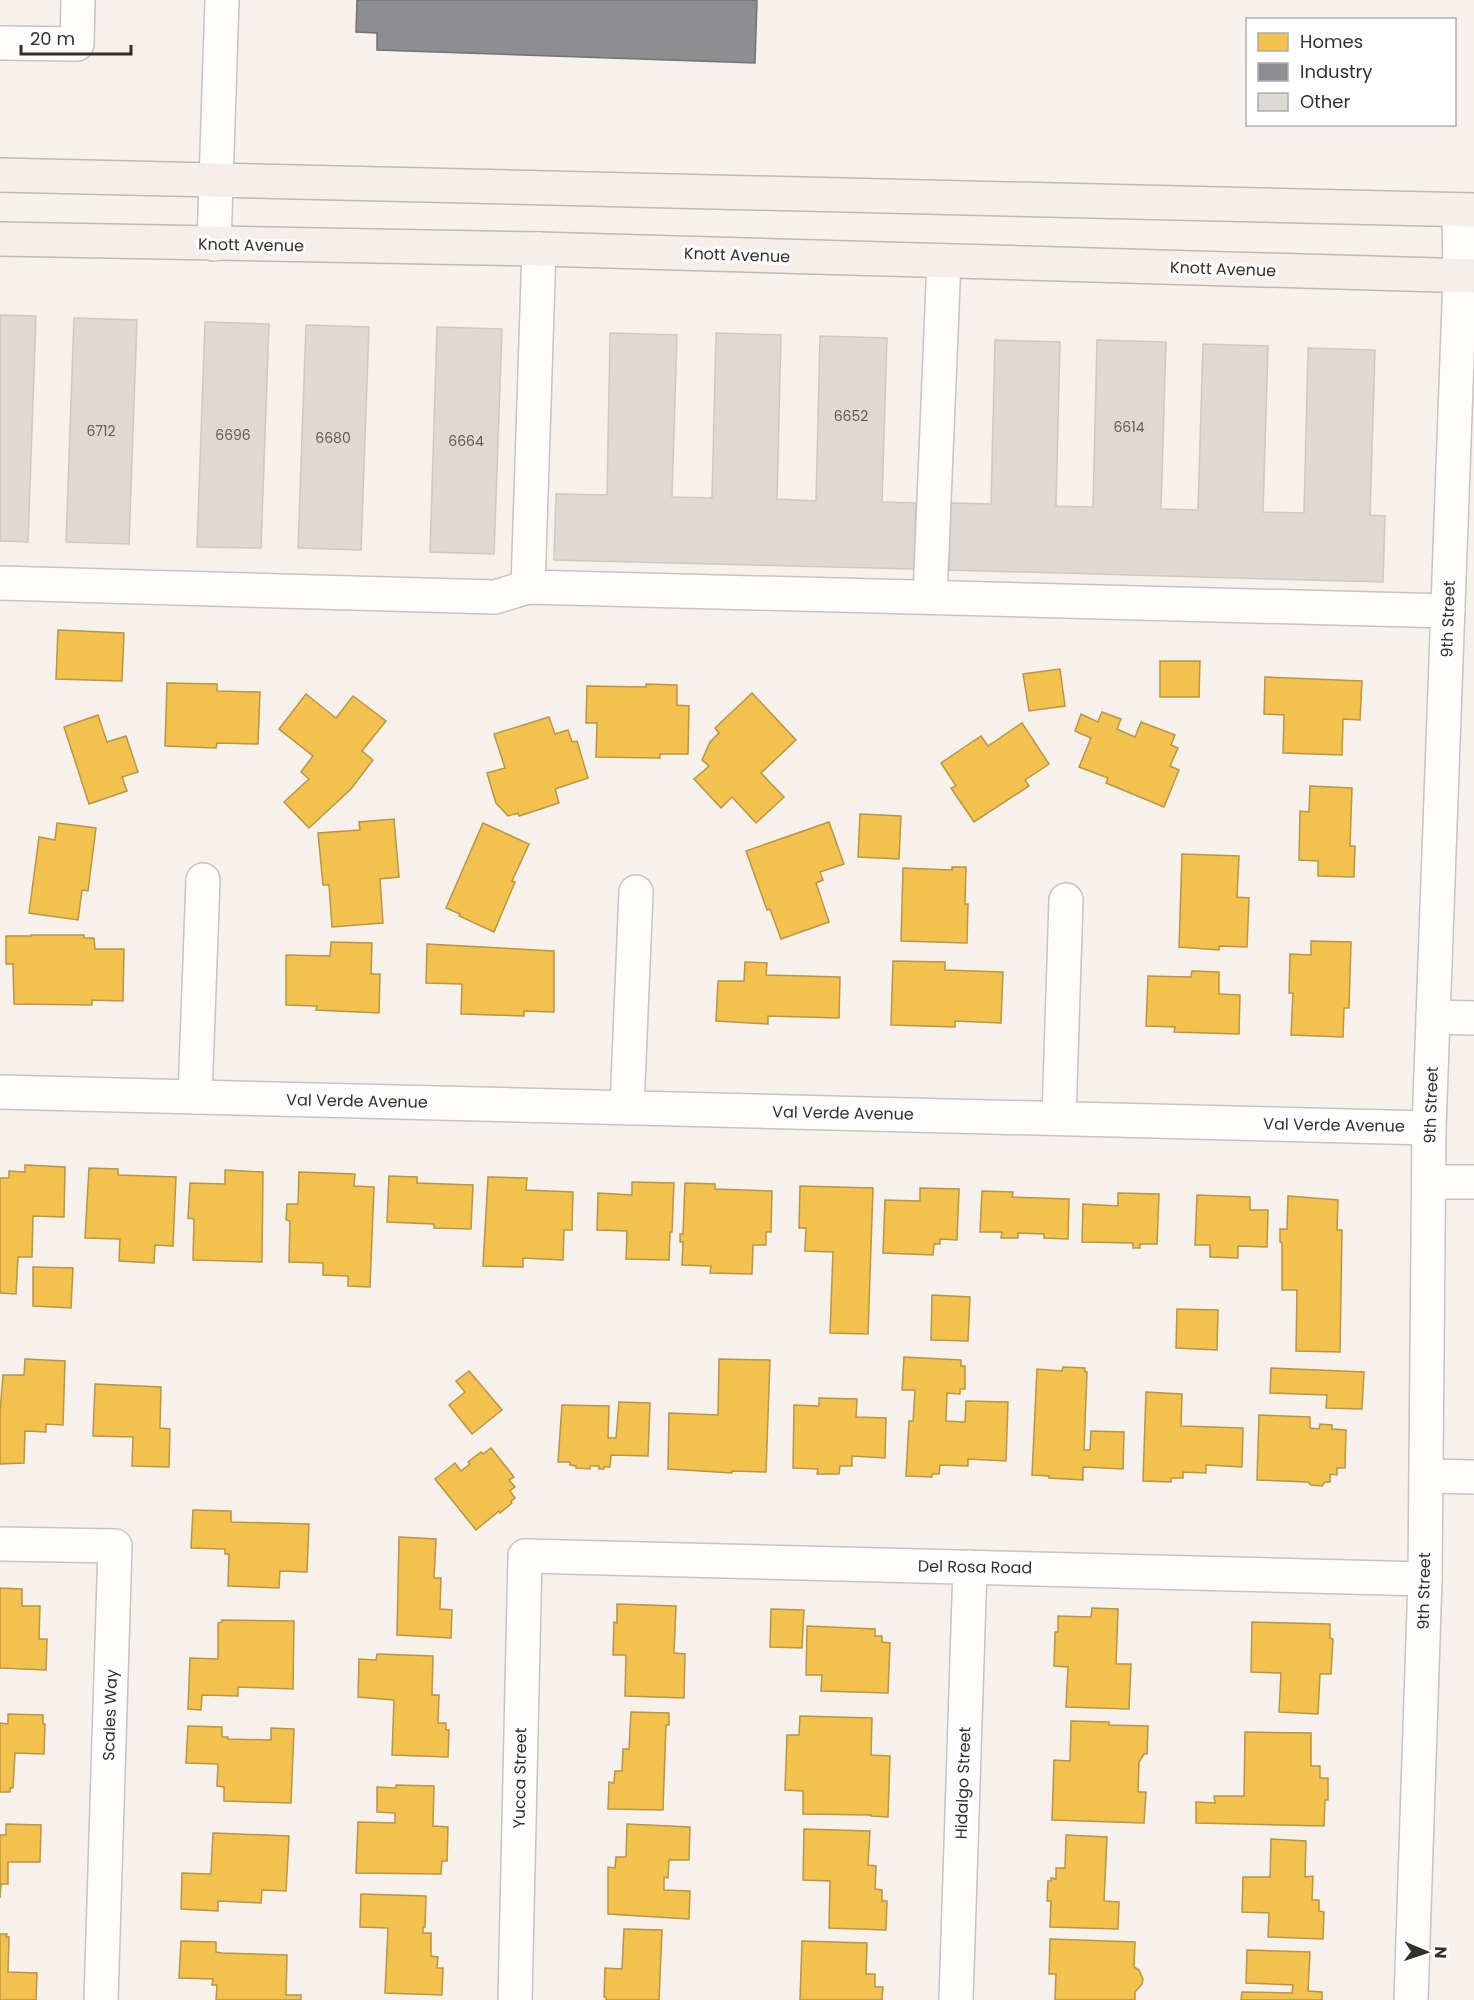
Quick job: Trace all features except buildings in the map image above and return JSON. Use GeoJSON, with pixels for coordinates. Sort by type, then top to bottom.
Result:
{"type":"FeatureCollection","features":[{"type":"Feature","properties":{"kind":"main road"},"geometry":{"type":"LineString","coordinates":[[0,175],[1467,210]]}},
{"type":"Feature","properties":{"kind":"main road","name":"Knott Avenue"},"geometry":{"type":"LineString","coordinates":[[0,239],[539,249],[1467,276]]}},
{"type":"Feature","properties":{"kind":"street"},"geometry":{"type":"LineString","coordinates":[[0,43],[77,44],[78,0]]}},
{"type":"Feature","properties":{"kind":"street"},"geometry":{"type":"LineString","coordinates":[[214,244],[222,0]]}},
{"type":"Feature","properties":{"kind":"street","name":"9th Street"},"geometry":{"type":"LineString","coordinates":[[1411,2000],[1425,1579],[1433,1017],[1463,481],[1467,210]]}},
{"type":"Feature","properties":{"kind":"street"},"geometry":{"type":"LineString","coordinates":[[528,587],[539,249]]}},
{"type":"Feature","properties":{"kind":"street"},"geometry":{"type":"LineString","coordinates":[[930,597],[944,261]]}},
{"type":"Feature","properties":{"kind":"street"},"geometry":{"type":"LineString","coordinates":[[0,583],[495,597],[528,587],[930,597],[1457,599]]}},
{"type":"Feature","properties":{"kind":"street"},"geometry":{"type":"LineString","coordinates":[[195,1097],[203,880]]}},
{"type":"Feature","properties":{"kind":"street"},"geometry":{"type":"LineString","coordinates":[[627,1108],[636,892]]}},
{"type":"Feature","properties":{"kind":"street"},"geometry":{"type":"LineString","coordinates":[[1059,1118],[1066,900]]}},
{"type":"Feature","properties":{"kind":"street"},"geometry":{"type":"LineString","coordinates":[[1433,1017],[1474,1018]]}},
{"type":"Feature","properties":{"kind":"street","name":"Val Verde Avenue"},"geometry":{"type":"LineString","coordinates":[[0,1092],[1430,1128]]}},
{"type":"Feature","properties":{"kind":"street"},"geometry":{"type":"LineString","coordinates":[[1429,1182],[1474,1182]]}},
{"type":"Feature","properties":{"kind":"street"},"geometry":{"type":"LineString","coordinates":[[1426,1476],[1474,1477]]}},
{"type":"Feature","properties":{"kind":"street","name":"Scales Way"},"geometry":{"type":"LineString","coordinates":[[0,1544],[115,1546],[102,2000]]}},
{"type":"Feature","properties":{"kind":"street","name":"Del Rosa Road"},"geometry":{"type":"LineString","coordinates":[[525,1556],[1425,1579]]}},
{"type":"Feature","properties":{"kind":"street","name":"Yucca Street"},"geometry":{"type":"LineString","coordinates":[[515,2000],[525,1556]]}},
{"type":"Feature","properties":{"kind":"street","name":"Hidalgo Street"},"geometry":{"type":"LineString","coordinates":[[956,2000],[970,1567]]}}]}
